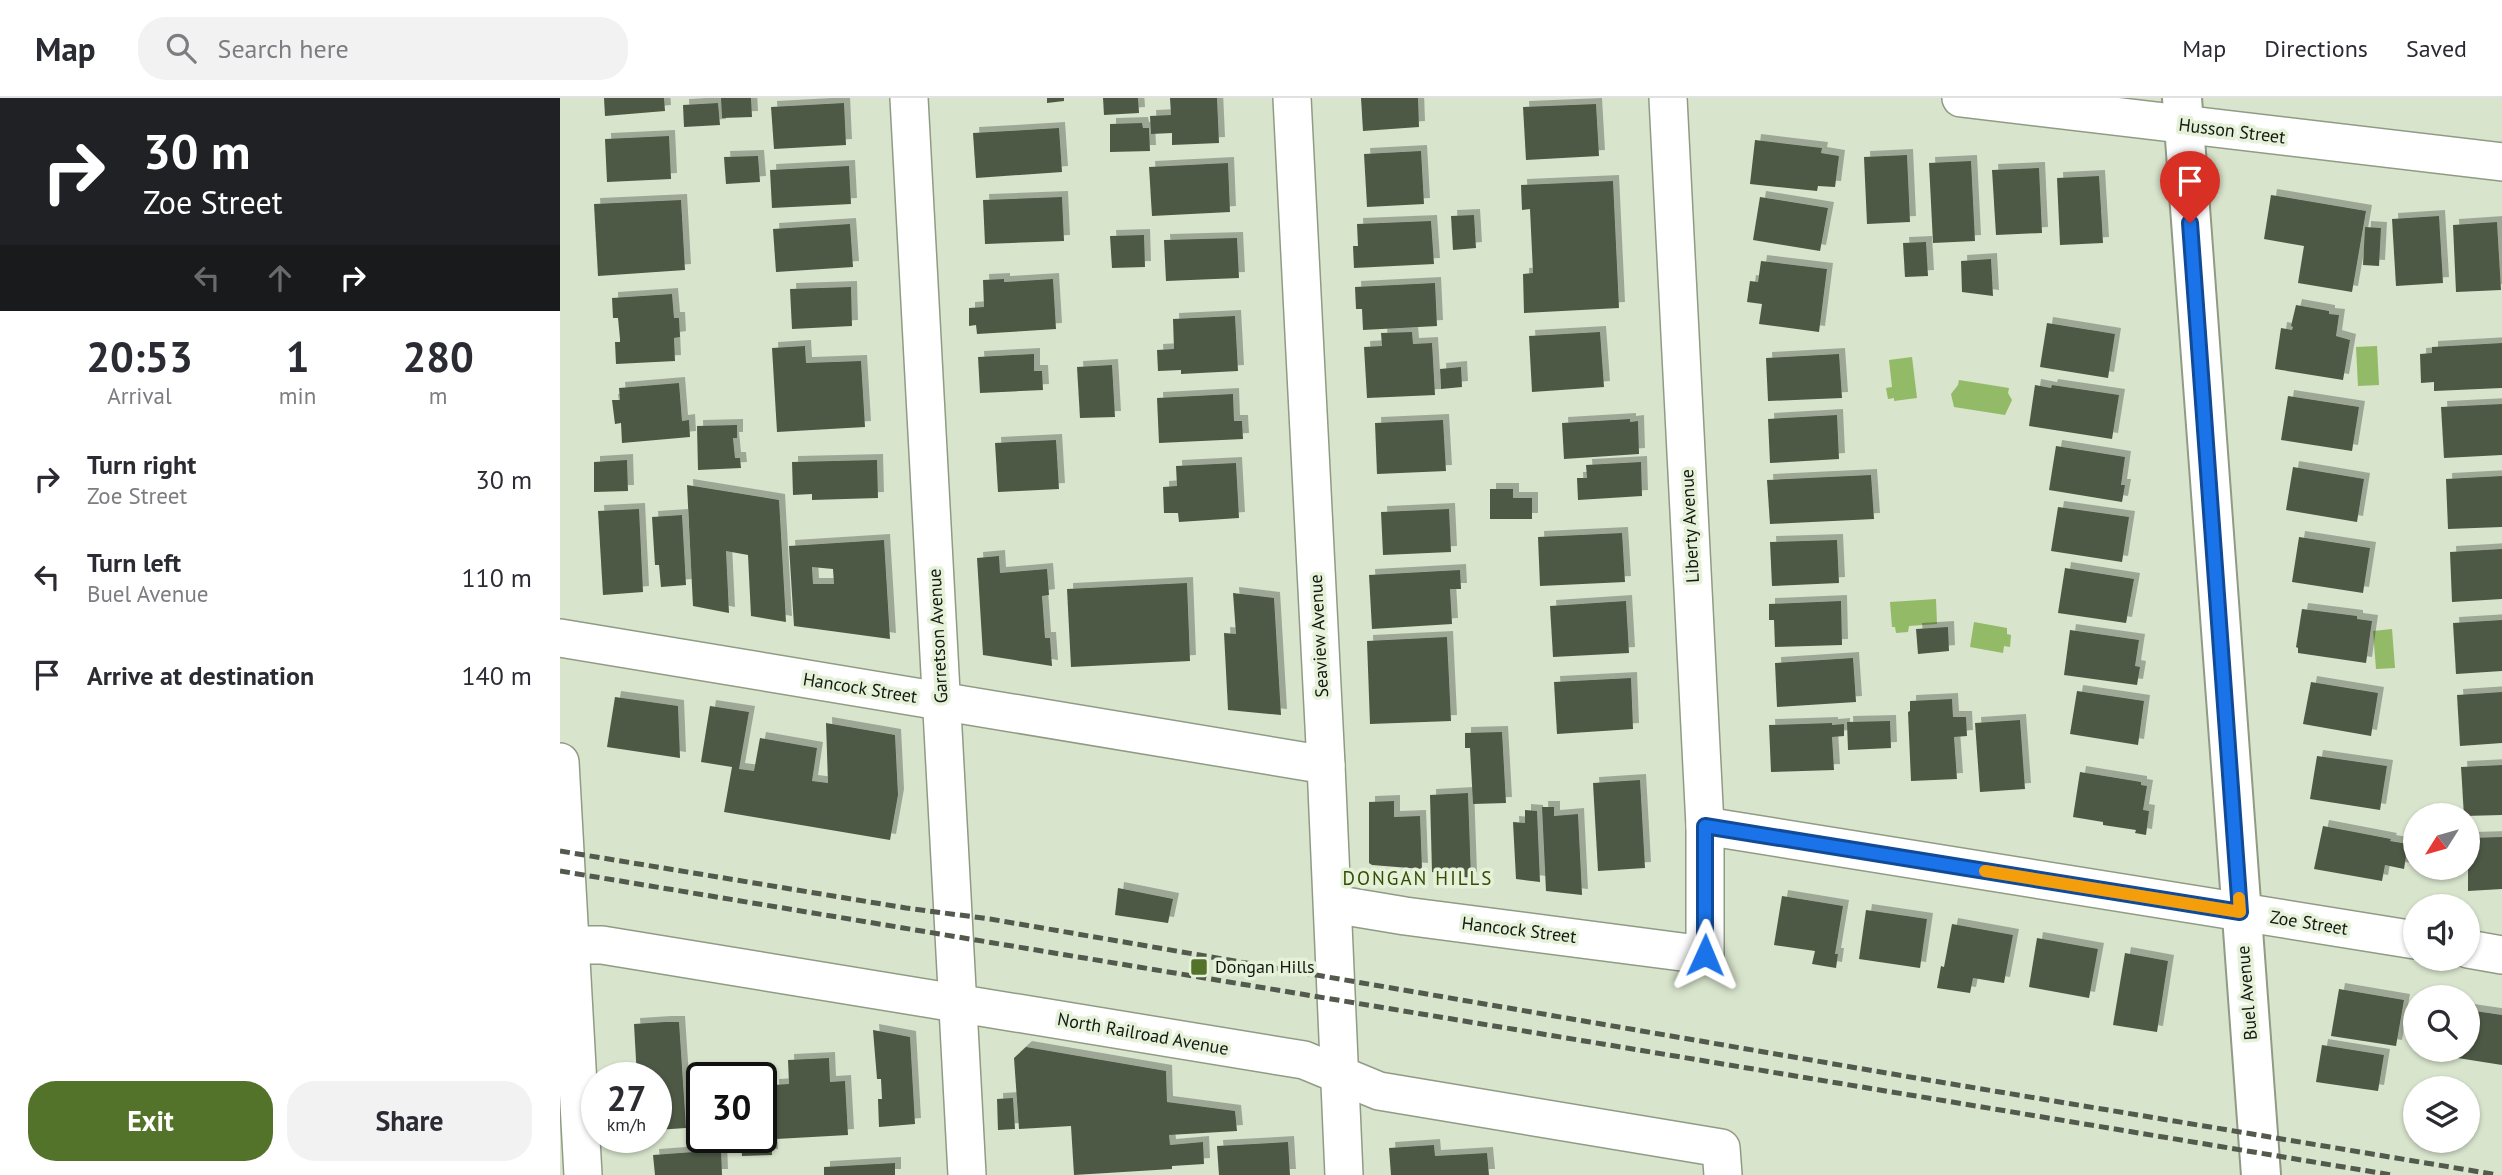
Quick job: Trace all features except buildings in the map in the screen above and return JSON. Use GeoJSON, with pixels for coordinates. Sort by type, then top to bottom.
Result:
{"type":"FeatureCollection","features":[{"type":"Feature","properties":{"kind":"street","name":"Garretson Avenue"},"geometry":{"type":"LineString","coordinates":[[909,98],[967,1175]]}},
{"type":"Feature","properties":{"kind":"street","name":"Seaview Avenue"},"geometry":{"type":"LineString","coordinates":[[1292,98],[1344,1175]]}},
{"type":"Feature","properties":{"kind":"street","name":"Liberty Avenue"},"geometry":{"type":"LineString","coordinates":[[1668,98],[1705,826],[1705,955]]}},
{"type":"Feature","properties":{"kind":"street","name":"Husson Street"},"geometry":{"type":"LineString","coordinates":[[1961,98],[2183,112],[2502,162]]}},
{"type":"Feature","properties":{"kind":"street","name":"Buel Avenue"},"geometry":{"type":"LineString","coordinates":[[2183,112],[2261,1175]]}},
{"type":"Feature","properties":{"kind":"street","name":"Hancock Street"},"geometry":{"type":"LineString","coordinates":[[560,638],[1326,765]]}},
{"type":"Feature","properties":{"kind":"street"},"geometry":{"type":"LineString","coordinates":[[560,762],[565,945],[583,1175]]}},
{"type":"Feature","properties":{"kind":"street","name":"Zoe Street"},"geometry":{"type":"LineString","coordinates":[[1705,826],[2403,938]]}},
{"type":"Feature","properties":{"kind":"street","name":"Hancock Street"},"geometry":{"type":"LineString","coordinates":[[1333,904],[1705,955]]}},
{"type":"Feature","properties":{"kind":"street","name":"North Railroad Avenue"},"geometry":{"type":"LineString","coordinates":[[565,945],[602,945],[1304,1060],[1379,1091],[1722,1162]]}},
{"type":"Feature","properties":{"kind":"street"},"geometry":{"type":"LineString","coordinates":[[2480,951],[2502,955]]}},
{"type":"Feature","properties":{"kind":"shaded area"},"geometry":{"type":"Polygon","coordinates":[[[2377,346],[2379,385],[2358,386],[2356,347],[2377,346]]]}},
{"type":"Feature","properties":{"kind":"shaded area"},"geometry":{"type":"Polygon","coordinates":[[[1912,357],[1917,398],[1894,401],[1894,398],[1888,399],[1886,388],[1892,387],[1889,360],[1912,357]]]}},
{"type":"Feature","properties":{"kind":"shaded area"},"geometry":{"type":"Polygon","coordinates":[[[1959,380],[2009,388],[2008,393],[2012,400],[2005,415],[1954,407],[1951,394],[1959,380]]]}},
{"type":"Feature","properties":{"kind":"shaded area"},"geometry":{"type":"Polygon","coordinates":[[[1936,599],[1937,624],[1909,626],[1908,632],[1896,633],[1895,627],[1892,627],[1890,602],[1936,599]]]}},
{"type":"Feature","properties":{"kind":"shaded area"},"geometry":{"type":"Polygon","coordinates":[[[1974,622],[2007,628],[2007,634],[2011,635],[2010,647],[2004,646],[2003,653],[1970,647],[1974,622]]]}},
{"type":"Feature","properties":{"kind":"shaded area"},"geometry":{"type":"Polygon","coordinates":[[[2392,629],[2395,668],[2376,669],[2373,631],[2392,629]]]}},
{"type":"Feature","properties":{"kind":"railway"},"geometry":{"type":"LineString","coordinates":[[560,851],[906,908],[990,919],[2498,1175]]}},
{"type":"Feature","properties":{"kind":"railway"},"geometry":{"type":"LineString","coordinates":[[560,871],[2392,1175]]}},
{"type":"Feature","properties":{"kind":"slow traffic"},"geometry":{"type":"LineString","coordinates":[[1985,871],[2240,912],[2239,898]]}},
{"type":"Feature","properties":{"kind":"place","name":"Dongan Hills"},"geometry":{"type":"Point","coordinates":[1199,967]}},
{"type":"Feature","properties":{"kind":"district","name":"DONGAN HILLS"},"geometry":{"type":"Point","coordinates":[1418,878]}},
{"type":"Feature","properties":{"kind":"route"},"geometry":{"type":"LineString","coordinates":[[1705,955],[1705,826],[2240,912],[2190,223]]}}]}
